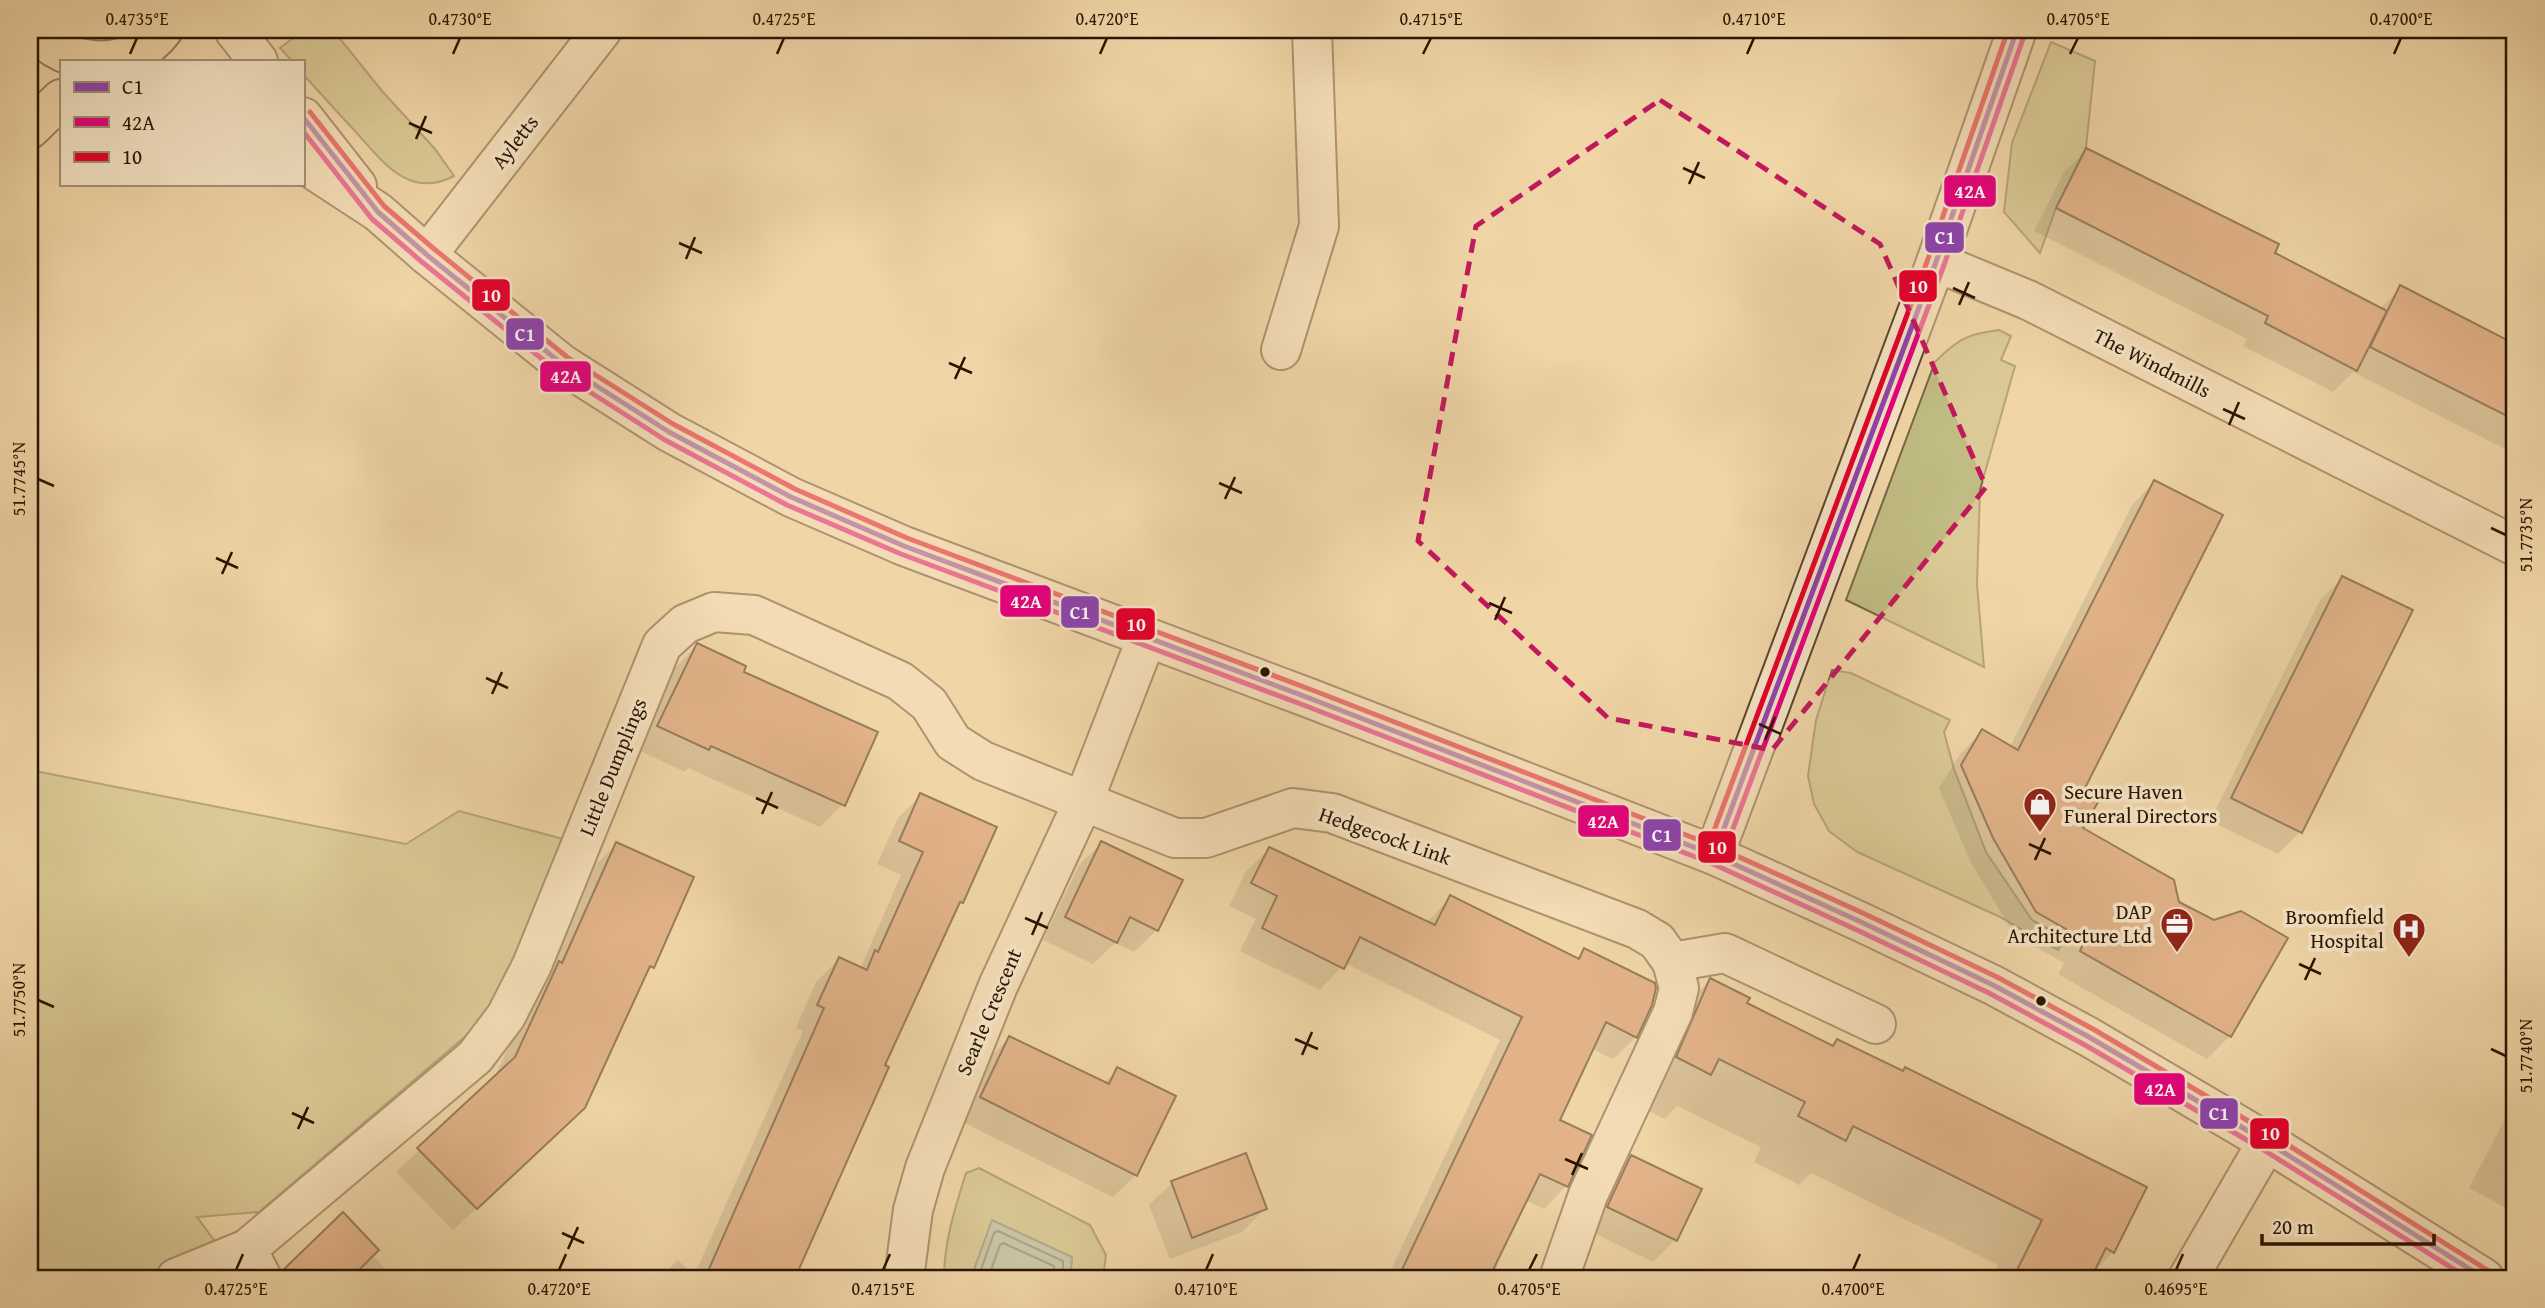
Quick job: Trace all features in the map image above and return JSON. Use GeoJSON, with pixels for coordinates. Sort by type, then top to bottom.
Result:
{"type":"FeatureCollection","features":[{"type":"Feature","properties":{"kind":"main road"},"geometry":{"type":"LineString","coordinates":[[34,30],[61,52],[80,60],[116,60],[145,47],[163,30]]}},
{"type":"Feature","properties":{"kind":"main road"},"geometry":{"type":"LineString","coordinates":[[30,129],[60,100]]}},
{"type":"Feature","properties":{"kind":"street"},"geometry":{"type":"LineString","coordinates":[[234,30],[257,60]]}},
{"type":"Feature","properties":{"kind":"street","name":"Ayletts"},"geometry":{"type":"LineString","coordinates":[[427,254],[602,30]]}},
{"type":"Feature","properties":{"kind":"street"},"geometry":{"type":"LineString","coordinates":[[1281,350],[1319,226],[1312,30]]}},
{"type":"Feature","properties":{"kind":"street"},"geometry":{"type":"LineString","coordinates":[[1714,855],[1936,262],[2017,30]]}},
{"type":"Feature","properties":{"kind":"street"},"geometry":{"type":"LineString","coordinates":[[304,118],[378,212]]}},
{"type":"Feature","properties":{"kind":"street"},"geometry":{"type":"LineString","coordinates":[[304,164],[378,212],[562,364],[669,432],[791,497],[904,546],[1714,855],[1993,985],[2089,1037],[2267,1142],[2484,1278]]}},
{"type":"Feature","properties":{"kind":"street","name":"The Windmills"},"geometry":{"type":"LineString","coordinates":[[1936,262],[2028,300],[2515,546]]}},
{"type":"Feature","properties":{"kind":"street","name":"Little Dumplings"},"geometry":{"type":"LineString","coordinates":[[176,1278],[255,1263],[475,1057],[506,1016],[532,965],[662,645],[685,624],[713,612],[754,615],[900,681],[929,704],[953,742],[983,761],[1083,802]]}},
{"type":"Feature","properties":{"kind":"street","name":"Searle Crescent"},"geometry":{"type":"LineString","coordinates":[[904,1278],[913,1210],[929,1157],[998,986],[1083,802],[1147,637]]}},
{"type":"Feature","properties":{"kind":"street","name":"Hedgecock Link"},"geometry":{"type":"LineString","coordinates":[[1083,802],[1175,838],[1206,838],[1293,808],[1332,813],[1637,929],[1657,941],[1672,962]]}},
{"type":"Feature","properties":{"kind":"street"},"geometry":{"type":"LineString","coordinates":[[1559,1278],[1588,1195],[1673,1012],[1679,988],[1672,962],[1725,953],[1876,1024]]}},
{"type":"Feature","properties":{"kind":"street"},"geometry":{"type":"LineString","coordinates":[[2188,1278],[2267,1142]]}},
{"type":"Feature","properties":{"kind":"highlighted area"},"geometry":{"type":"Polygon","coordinates":[[[1660,100],[1880,244],[1986,487],[1772,750],[1608,718],[1418,541],[1476,226],[1660,100]]]}},
{"type":"Feature","properties":{"kind":"shaded area"},"geometry":{"type":"Polygon","coordinates":[[[303,30],[333,30],[382,91],[435,149],[454,176],[438,182],[423,183],[398,174],[386,165],[304,75],[304,60],[291,60],[280,48],[303,30]]]}},
{"type":"Feature","properties":{"kind":"shaded area"},"geometry":{"type":"Polygon","coordinates":[[[2051,42],[2095,61],[2086,148],[2056,208],[2040,253],[2004,212],[2012,143],[2051,42]]]}},
{"type":"Feature","properties":{"kind":"shaded area"},"geometry":{"type":"Polygon","coordinates":[[[1999,330],[2011,336],[2001,360],[2015,366],[1980,490],[1977,584],[1984,667],[1846,600],[1935,362],[1964,339],[1999,330]]]}},
{"type":"Feature","properties":{"kind":"shaded area"},"geometry":{"type":"Polygon","coordinates":[[[1832,670],[1851,673],[1950,720],[1944,732],[1954,769],[1986,852],[2032,920],[2065,938],[2058,950],[1998,916],[1857,852],[1829,831],[1814,804],[1808,776],[1816,720],[1832,670]]]}},
{"type":"Feature","properties":{"kind":"shaded area"},"geometry":{"type":"Polygon","coordinates":[[[30,770],[406,844],[459,811],[563,839],[515,960],[481,1023],[259,1212],[197,1217],[242,1278],[30,1278],[30,770]]]}},
{"type":"Feature","properties":{"kind":"shaded area"},"geometry":{"type":"Polygon","coordinates":[[[979,1168],[1090,1225],[1106,1255],[1103,1278],[1070,1278],[1072,1257],[992,1221],[971,1278],[944,1278],[948,1238],[966,1173],[979,1168]]]}},
{"type":"Feature","properties":{"kind":"water"},"geometry":{"type":"Polygon","coordinates":[[[992,1220],[1072,1257],[1070,1278],[971,1278],[992,1220]]]}},
{"type":"Feature","properties":{"kind":"building"},"geometry":{"type":"Polygon","coordinates":[[[2086,148],[2279,244],[2275,253],[2387,311],[2357,371],[2265,323],[2268,316],[2056,208],[2086,148]]]}},
{"type":"Feature","properties":{"kind":"building"},"geometry":{"type":"Polygon","coordinates":[[[2400,285],[2515,344],[2515,420],[2370,347],[2400,285]]]}},
{"type":"Feature","properties":{"kind":"building"},"geometry":{"type":"Polygon","coordinates":[[[2154,480],[2223,515],[2085,788],[2101,797],[2083,828],[2174,880],[2179,902],[2214,920],[2241,911],[2288,938],[2231,1037],[2080,951],[2085,940],[2036,912],[1993,838],[1961,765],[1982,729],[2018,750],[2154,480]]]}},
{"type":"Feature","properties":{"kind":"building"},"geometry":{"type":"Polygon","coordinates":[[[2342,576],[2413,610],[2302,833],[2231,798],[2342,576]]]}},
{"type":"Feature","properties":{"kind":"building"},"geometry":{"type":"Polygon","coordinates":[[[697,643],[746,666],[744,672],[878,732],[845,806],[711,746],[709,750],[657,726],[697,643]]]}},
{"type":"Feature","properties":{"kind":"building"},"geometry":{"type":"Polygon","coordinates":[[[920,793],[997,827],[885,1065],[889,1067],[795,1278],[705,1278],[824,1008],[817,1005],[839,957],[867,970],[875,950],[878,952],[923,852],[899,841],[920,793]]]}},
{"type":"Feature","properties":{"kind":"building"},"geometry":{"type":"Polygon","coordinates":[[[1101,841],[1183,880],[1158,931],[1130,917],[1117,943],[1065,917],[1101,841]]]}},
{"type":"Feature","properties":{"kind":"building"},"geometry":{"type":"Polygon","coordinates":[[[616,842],[694,877],[654,968],[650,966],[585,1108],[477,1209],[417,1148],[515,1057],[559,961],[562,963],[616,842]]]}},
{"type":"Feature","properties":{"kind":"building"},"geometry":{"type":"Polygon","coordinates":[[[1269,847],[1435,925],[1450,895],[1579,959],[1584,948],[1655,983],[1652,1005],[1637,1038],[1606,1022],[1560,1120],[1592,1135],[1568,1187],[1540,1174],[1489,1278],[1398,1278],[1522,1017],[1360,937],[1344,969],[1262,928],[1277,896],[1251,883],[1269,847]]]}},
{"type":"Feature","properties":{"kind":"building"},"geometry":{"type":"Polygon","coordinates":[[[1710,978],[1750,998],[1747,1003],[1833,1046],[1837,1039],[1903,1071],[1905,1067],[2147,1187],[2114,1253],[2106,1248],[2091,1278],[2013,1278],[2042,1220],[1853,1126],[1846,1141],[1798,1116],[1805,1102],[1719,1059],[1711,1075],[1676,1057],[1710,978]]]}},
{"type":"Feature","properties":{"kind":"building"},"geometry":{"type":"Polygon","coordinates":[[[1009,1036],[1109,1084],[1117,1067],[1176,1096],[1137,1176],[980,1097],[1009,1036]]]}},
{"type":"Feature","properties":{"kind":"building"},"geometry":{"type":"Polygon","coordinates":[[[1246,1153],[1267,1209],[1192,1238],[1171,1181],[1246,1153]]]}},
{"type":"Feature","properties":{"kind":"building"},"geometry":{"type":"Polygon","coordinates":[[[1631,1155],[1702,1189],[1677,1241],[1607,1207],[1631,1155]]]}},
{"type":"Feature","properties":{"kind":"building"},"geometry":{"type":"Polygon","coordinates":[[[343,1212],[379,1250],[351,1278],[284,1278],[282,1271],[343,1212]]]}},
{"type":"Feature","properties":{"kind":"transit line","name":"10"},"geometry":{"type":"LineString","coordinates":[[1706,852],[1928,259],[2008,30]]}},
{"type":"Feature","properties":{"kind":"transit line","name":"C1"},"geometry":{"type":"LineString","coordinates":[[1714,855],[1936,262],[2017,30]]}},
{"type":"Feature","properties":{"kind":"transit line","name":"42A"},"geometry":{"type":"LineString","coordinates":[[1722,858],[1944,265],[2025,33]]}},
{"type":"Feature","properties":{"kind":"transit line","name":"10"},"geometry":{"type":"LineString","coordinates":[[310,112],[384,206],[567,357],[673,424],[795,489],[907,538],[1312,690],[1717,847],[1865,914],[1997,977],[2093,1029],[2272,1135],[2489,1271]]}},
{"type":"Feature","properties":{"kind":"transit line","name":"C1"},"geometry":{"type":"LineString","coordinates":[[304,118],[378,212],[562,364],[669,432],[791,497],[904,546],[1309,698],[1714,855],[1861,922],[1993,985],[2089,1037],[2267,1142],[2484,1278]]}},
{"type":"Feature","properties":{"kind":"transit line","name":"42A"},"geometry":{"type":"LineString","coordinates":[[304,132],[372,219],[557,371],[665,440],[787,505],[901,554],[1306,706],[1711,863],[1857,930],[1989,993],[2085,1045],[2262,1149],[2468,1278]]}},
{"type":"Feature","properties":{"kind":"place","name":"Secure Haven Funeral Directors"},"geometry":{"type":"Point","coordinates":[2040,834]}},
{"type":"Feature","properties":{"kind":"place","name":"DAP Architecture Ltd"},"geometry":{"type":"Point","coordinates":[2177,954]}},
{"type":"Feature","properties":{"kind":"place","name":"Broomfield Hospital"},"geometry":{"type":"Point","coordinates":[2409,959]}}]}
